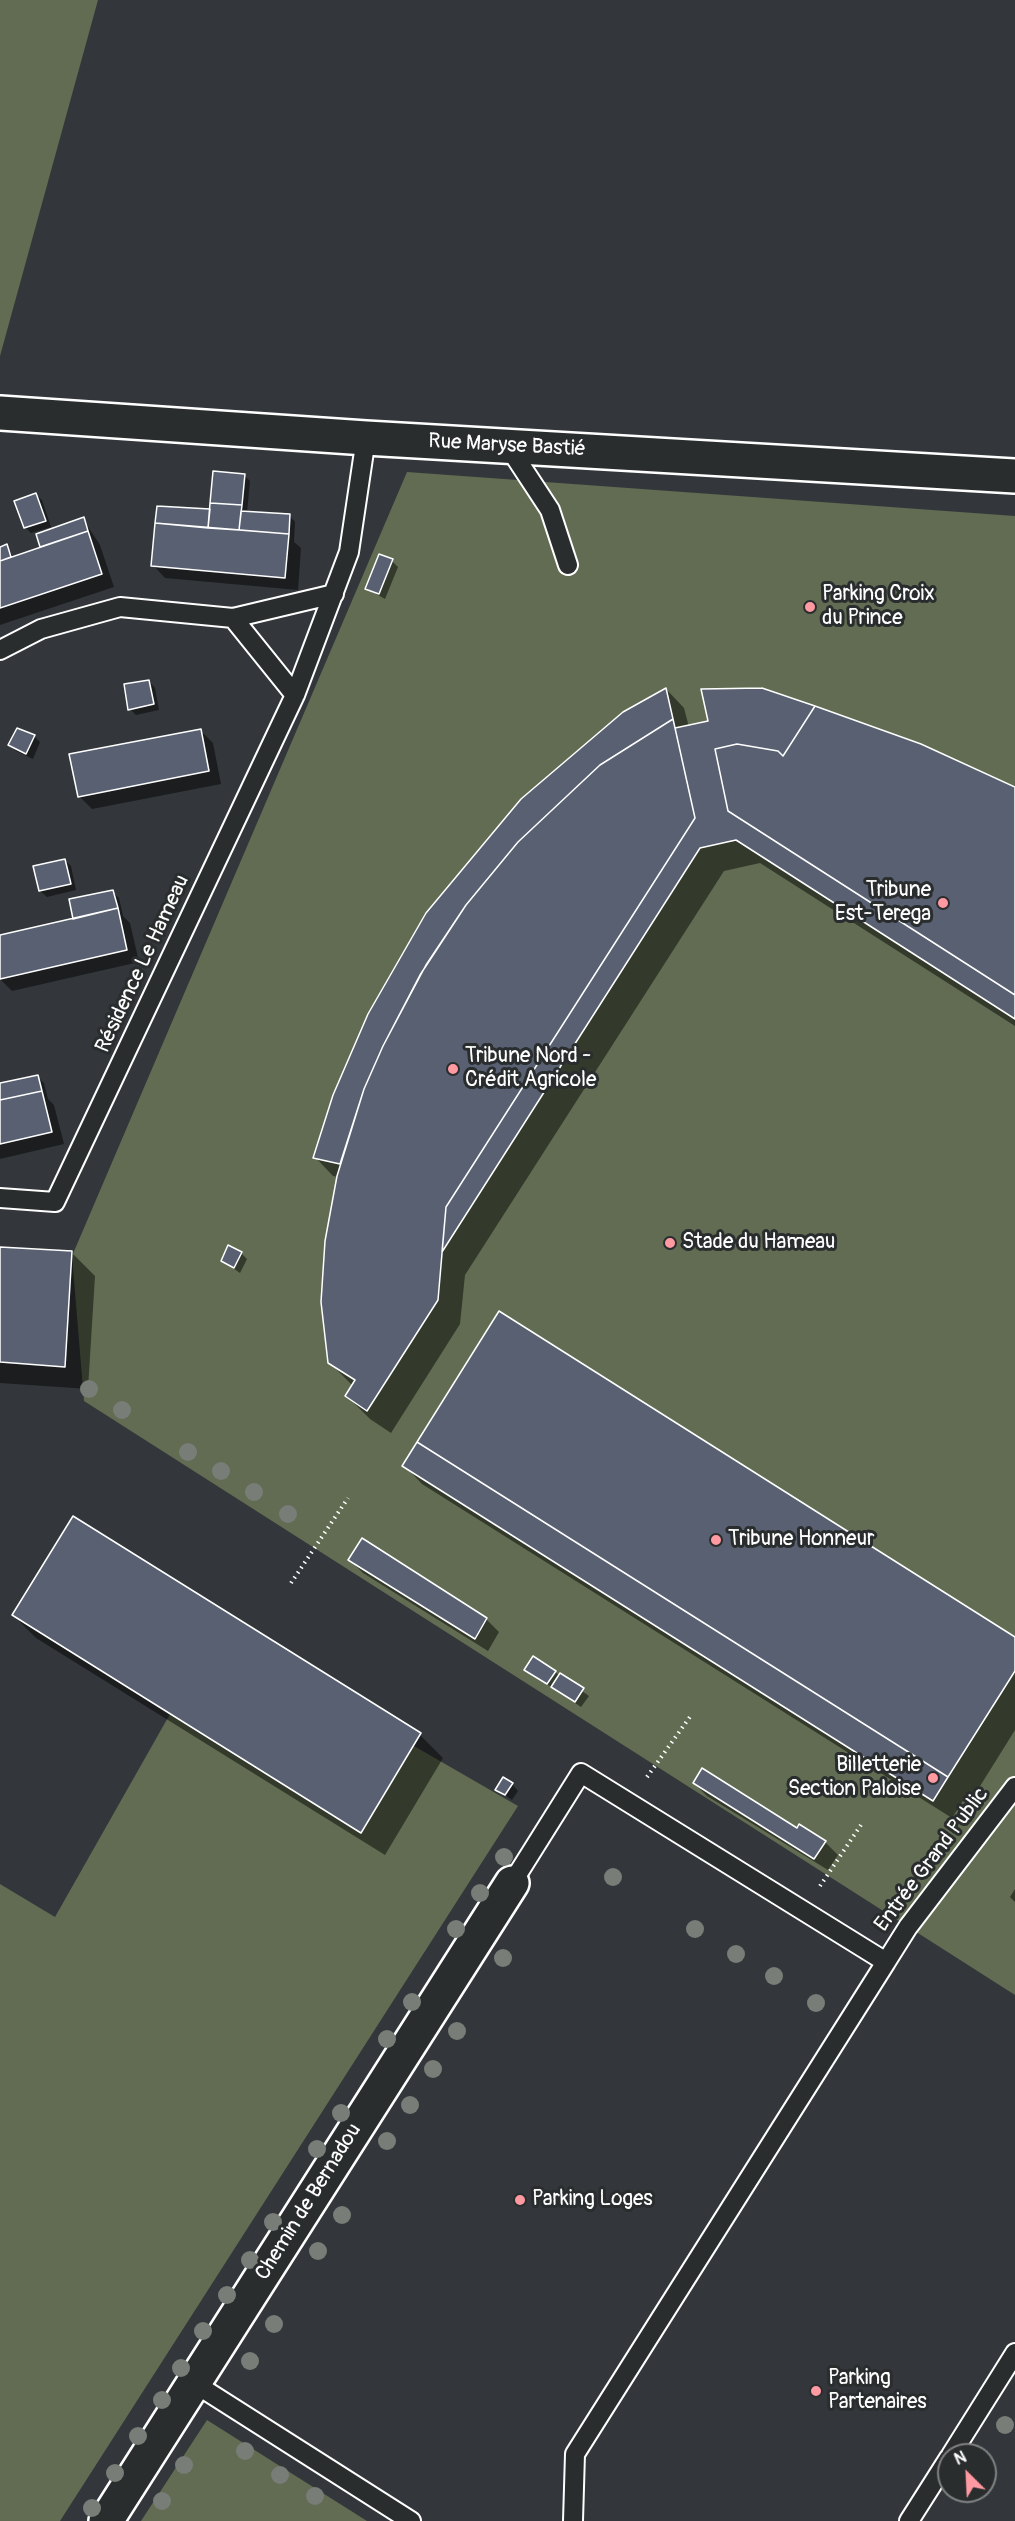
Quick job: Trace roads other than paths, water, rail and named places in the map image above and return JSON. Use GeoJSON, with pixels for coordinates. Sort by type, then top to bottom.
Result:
{"type":"FeatureCollection","features":[{"type":"Feature","properties":{"kind":"street","name":"Rue Maryse Bastié"},"geometry":{"type":"LineString","coordinates":[[0,413],[366,438],[1015,476]]}},
{"type":"Feature","properties":{"kind":"street","name":"Chemin de Bernadou"},"geometry":{"type":"LineString","coordinates":[[106,2521],[513,1883]]}},
{"type":"Feature","properties":{"kind":"lane","name":"Résidence Le Hameau"},"geometry":{"type":"LineString","coordinates":[[0,1198],[55,1202],[295,695],[349,552],[366,438]]}},
{"type":"Feature","properties":{"kind":"lane"},"geometry":{"type":"LineString","coordinates":[[508,446],[550,510],[568,565]]}},
{"type":"Feature","properties":{"kind":"lane"},"geometry":{"type":"LineString","coordinates":[[0,650],[41,629],[120,607],[233,618],[334,594]]}},
{"type":"Feature","properties":{"kind":"lane"},"geometry":{"type":"LineString","coordinates":[[233,618],[295,695]]}},
{"type":"Feature","properties":{"kind":"lane"},"geometry":{"type":"LineString","coordinates":[[513,1883],[581,1773],[886,1962]]}},
{"type":"Feature","properties":{"kind":"lane","name":"Entrée Grand Public"},"geometry":{"type":"LineString","coordinates":[[573,2521],[575,2454],[908,1927],[1015,1787]]}},
{"type":"Feature","properties":{"kind":"lane"},"geometry":{"type":"LineString","coordinates":[[959,2443],[1015,2353]]}},
{"type":"Feature","properties":{"kind":"lane"},"geometry":{"type":"LineString","coordinates":[[194,2383],[411,2521]]}},
{"type":"Feature","properties":{"kind":"lane"},"geometry":{"type":"LineString","coordinates":[[909,2521],[937,2477]]}},
{"type":"Feature","properties":{"kind":"place","name":"Parking Croix du Prince"},"geometry":{"type":"Point","coordinates":[810,607]}},
{"type":"Feature","properties":{"kind":"place","name":"Tribune Est-Terega"},"geometry":{"type":"Point","coordinates":[943,903]}},
{"type":"Feature","properties":{"kind":"place","name":"Tribune Nord - Crédit Agricole"},"geometry":{"type":"Point","coordinates":[453,1069]}},
{"type":"Feature","properties":{"kind":"place","name":"Stade du Hameau"},"geometry":{"type":"Point","coordinates":[670,1243]}},
{"type":"Feature","properties":{"kind":"place","name":"Tribune Honneur"},"geometry":{"type":"Point","coordinates":[716,1540]}},
{"type":"Feature","properties":{"kind":"place","name":"Billetterie Section Paloise"},"geometry":{"type":"Point","coordinates":[933,1778]}},
{"type":"Feature","properties":{"kind":"place","name":"Parking Loges"},"geometry":{"type":"Point","coordinates":[520,2200]}},
{"type":"Feature","properties":{"kind":"place","name":"Parking Partenaires"},"geometry":{"type":"Point","coordinates":[816,2391]}}]}
